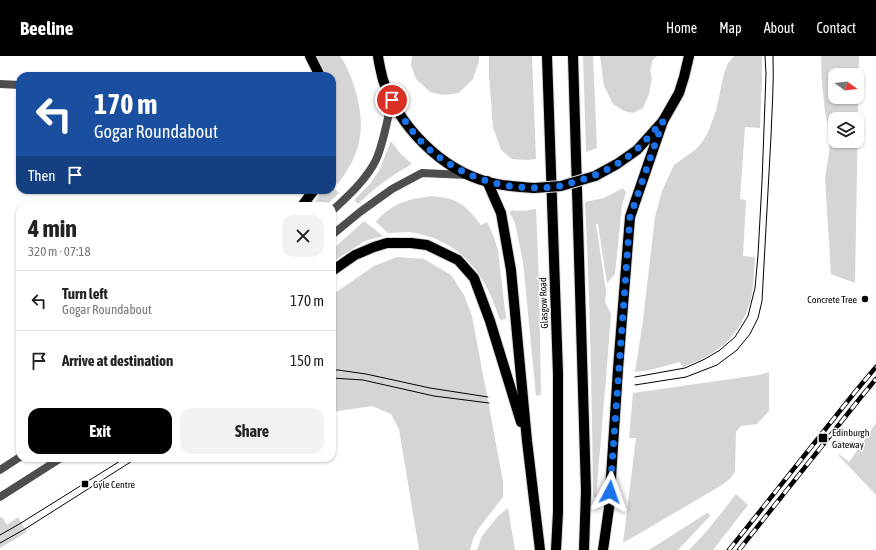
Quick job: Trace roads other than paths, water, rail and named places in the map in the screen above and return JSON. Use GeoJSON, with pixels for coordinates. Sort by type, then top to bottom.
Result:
{"type":"FeatureCollection","features":[{"type":"Feature","properties":{"kind":"main road"},"geometry":{"type":"LineString","coordinates":[[310,56],[318,72]]}},
{"type":"Feature","properties":{"kind":"main road"},"geometry":{"type":"LineString","coordinates":[[378,56],[383,79],[392,100],[410,130],[428,148],[447,163],[469,175],[487,182],[514,187],[534,188],[561,186],[595,176],[617,164],[637,150],[663,121]]}},
{"type":"Feature","properties":{"kind":"main road","name":"Glasgow Road"},"geometry":{"type":"LineString","coordinates":[[547,56],[558,374],[558,512],[556,550]]}},
{"type":"Feature","properties":{"kind":"main road"},"geometry":{"type":"LineString","coordinates":[[573,56],[586,491],[584,550]]}},
{"type":"Feature","properties":{"kind":"main road"},"geometry":{"type":"LineString","coordinates":[[603,550],[609,508],[630,217],[663,121],[678,93],[690,57]]}},
{"type":"Feature","properties":{"kind":"main road"},"geometry":{"type":"LineString","coordinates":[[487,182],[501,213],[511,270],[540,550]]}},
{"type":"Feature","properties":{"kind":"main road"},"geometry":{"type":"LineString","coordinates":[[336,268],[355,255],[387,243],[410,242],[427,245],[458,260],[474,278],[490,321],[528,441]]}},
{"type":"Feature","properties":{"kind":"street"},"geometry":{"type":"LineString","coordinates":[[0,84],[16,85]]}},
{"type":"Feature","properties":{"kind":"street"},"geometry":{"type":"LineString","coordinates":[[336,207],[368,174],[376,160],[392,100]]}},
{"type":"Feature","properties":{"kind":"street"},"geometry":{"type":"LineString","coordinates":[[336,233],[360,212],[392,189],[422,173],[469,175]]}},
{"type":"Feature","properties":{"kind":"street"},"geometry":{"type":"LineString","coordinates":[[0,470],[16,460]]}},
{"type":"Feature","properties":{"kind":"street"},"geometry":{"type":"LineString","coordinates":[[0,498],[55,462]]}},
{"type":"Feature","properties":{"kind":"tram line"},"geometry":{"type":"LineString","coordinates":[[635,377],[685,368],[705,359],[720,350],[735,337],[748,316],[755,288],[758,255],[766,74],[765,56]]}},
{"type":"Feature","properties":{"kind":"tram line"},"geometry":{"type":"LineString","coordinates":[[635,385],[686,377],[717,365],[737,350],[750,334],[758,318],[762,301],[771,136],[773,56]]}},
{"type":"Feature","properties":{"kind":"tram line"},"geometry":{"type":"LineString","coordinates":[[336,370],[366,374],[430,388],[488,397]]}},
{"type":"Feature","properties":{"kind":"tram line"},"geometry":{"type":"LineString","coordinates":[[336,378],[363,380],[434,396],[489,403]]}},
{"type":"Feature","properties":{"kind":"tram line"},"geometry":{"type":"LineString","coordinates":[[0,535],[119,462]]}},
{"type":"Feature","properties":{"kind":"tram line"},"geometry":{"type":"LineString","coordinates":[[0,543],[25,529],[131,462]]}},
{"type":"Feature","properties":{"kind":"railway"},"geometry":{"type":"LineString","coordinates":[[729,550],[876,367]]}},
{"type":"Feature","properties":{"kind":"railway"},"geometry":{"type":"LineString","coordinates":[[739,550],[876,379]]}},
{"type":"Feature","properties":{"kind":"place","name":"Concrete Tree"},"geometry":{"type":"Point","coordinates":[865,299]}},
{"type":"Feature","properties":{"kind":"place","name":"Edinburgh Gateway"},"geometry":{"type":"Point","coordinates":[823,438]}},
{"type":"Feature","properties":{"kind":"place","name":"Gyle Centre"},"geometry":{"type":"Point","coordinates":[85,484]}}]}
